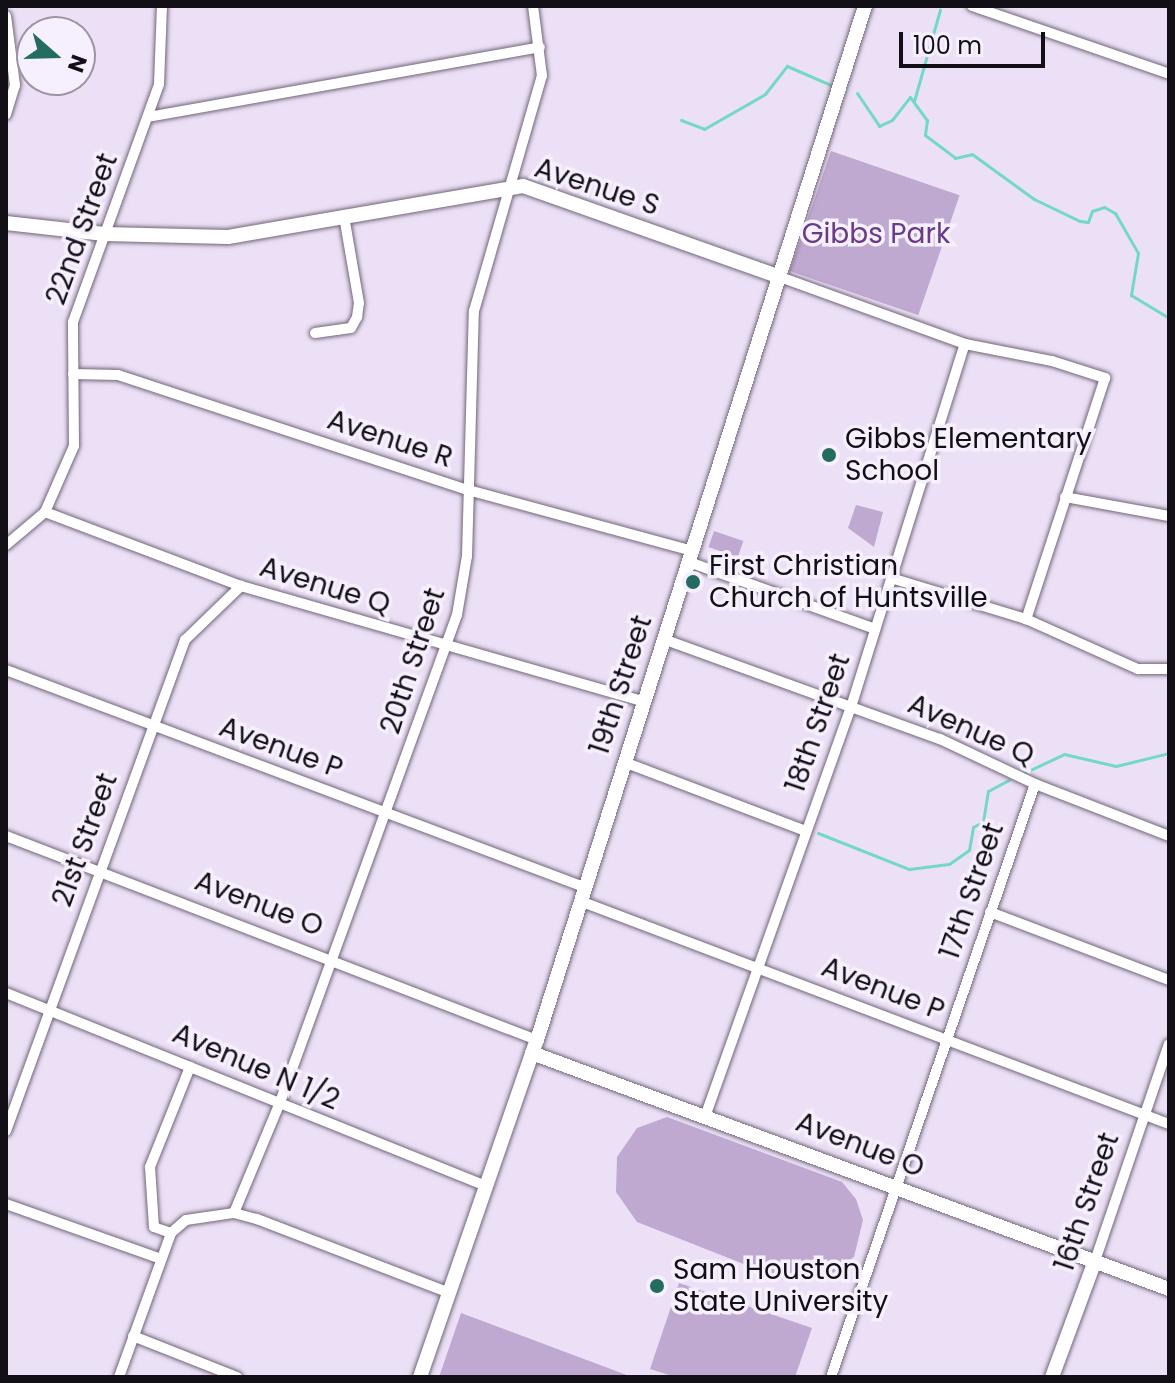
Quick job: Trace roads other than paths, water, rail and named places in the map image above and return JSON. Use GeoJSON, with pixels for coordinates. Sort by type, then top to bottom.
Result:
{"type":"FeatureCollection","features":[{"type":"Feature","properties":{"kind":"street","name":"22nd Street"},"geometry":{"type":"LineString","coordinates":[[6,545],[45,512],[74,446],[73,322],[148,117],[163,55],[162,6]]}},
{"type":"Feature","properties":{"kind":"street","name":"20th Street"},"geometry":{"type":"LineString","coordinates":[[234,1213],[279,1105],[385,812],[449,648],[465,578],[474,311],[542,76],[533,6]]}},
{"type":"Feature","properties":{"kind":"street","name":"19th Street"},"geometry":{"type":"LineString","coordinates":[[420,1377],[534,1046],[865,6]]}},
{"type":"Feature","properties":{"kind":"street"},"geometry":{"type":"LineString","coordinates":[[972,6],[1169,74]]}},
{"type":"Feature","properties":{"kind":"street"},"geometry":{"type":"LineString","coordinates":[[6,16],[15,85],[6,115]]}},
{"type":"Feature","properties":{"kind":"street"},"geometry":{"type":"LineString","coordinates":[[148,117],[540,47]]}},
{"type":"Feature","properties":{"kind":"street","name":"Avenue S"},"geometry":{"type":"LineString","coordinates":[[6,223],[104,234],[228,237],[523,186],[965,344],[1052,361],[1105,378],[1065,497]]}},
{"type":"Feature","properties":{"kind":"street"},"geometry":{"type":"LineString","coordinates":[[315,333],[351,328],[357,317],[359,303],[344,216]]}},
{"type":"Feature","properties":{"kind":"street","name":"18th Street"},"geometry":{"type":"LineString","coordinates":[[706,1114],[851,707],[965,344]]}},
{"type":"Feature","properties":{"kind":"street","name":"Avenue R"},"geometry":{"type":"LineString","coordinates":[[73,374],[118,375],[468,490],[691,556],[875,629]]}},
{"type":"Feature","properties":{"kind":"street"},"geometry":{"type":"LineString","coordinates":[[1026,619],[1065,497],[1169,516]]}},
{"type":"Feature","properties":{"kind":"street","name":"Avenue Q"},"geometry":{"type":"LineString","coordinates":[[45,512],[241,586],[449,648],[643,701]]}},
{"type":"Feature","properties":{"kind":"street"},"geometry":{"type":"LineString","coordinates":[[891,578],[1026,619],[1115,662],[1138,669],[1169,669]]}},
{"type":"Feature","properties":{"kind":"street","name":"21st Street"},"geometry":{"type":"LineString","coordinates":[[6,1131],[48,1008],[185,640],[241,586]]}},
{"type":"Feature","properties":{"kind":"street","name":"Avenue Q"},"geometry":{"type":"LineString","coordinates":[[663,639],[940,739],[1035,784],[1169,836]]}},
{"type":"Feature","properties":{"kind":"street","name":"Avenue P"},"geometry":{"type":"LineString","coordinates":[[6,670],[385,812],[758,968],[1169,1124]]}},
{"type":"Feature","properties":{"kind":"street"},"geometry":{"type":"LineString","coordinates":[[624,762],[806,831]]}},
{"type":"Feature","properties":{"kind":"street","name":"17th Street"},"geometry":{"type":"LineString","coordinates":[[831,1377],[1035,784]]}},
{"type":"Feature","properties":{"kind":"street","name":"Avenue O"},"geometry":{"type":"LineString","coordinates":[[6,836],[331,959],[534,1046],[706,1114],[1169,1289]]}},
{"type":"Feature","properties":{"kind":"street"},"geometry":{"type":"LineString","coordinates":[[990,912],[1169,980]]}},
{"type":"Feature","properties":{"kind":"street","name":"Avenue N 1/2"},"geometry":{"type":"LineString","coordinates":[[6,993],[486,1186]]}},
{"type":"Feature","properties":{"kind":"street","name":"16th Street"},"geometry":{"type":"LineString","coordinates":[[1052,1377],[1169,1044]]}},
{"type":"Feature","properties":{"kind":"street"},"geometry":{"type":"LineString","coordinates":[[171,1233],[154,1227],[150,1167],[190,1067]]}},
{"type":"Feature","properties":{"kind":"street"},"geometry":{"type":"LineString","coordinates":[[6,1204],[161,1259]]}},
{"type":"Feature","properties":{"kind":"street"},"geometry":{"type":"LineString","coordinates":[[119,1377],[171,1233],[186,1220],[234,1213],[450,1293]]}},
{"type":"Feature","properties":{"kind":"street"},"geometry":{"type":"LineString","coordinates":[[133,1336],[237,1377]]}},
{"type":"Feature","properties":{"kind":"waterway"},"geometry":{"type":"LineString","coordinates":[[914,101],[940,10]]}},
{"type":"Feature","properties":{"kind":"waterway"},"geometry":{"type":"LineString","coordinates":[[681,120],[704,129],[765,94],[787,66],[831,85]]}},
{"type":"Feature","properties":{"kind":"waterway"},"geometry":{"type":"LineString","coordinates":[[857,93],[879,126],[892,120],[910,97],[927,120],[925,135],[955,158],[972,154],[1034,199],[1080,221],[1088,222],[1092,211],[1104,207],[1115,213],[1138,253],[1131,295],[1169,318]]}},
{"type":"Feature","properties":{"kind":"waterway"},"geometry":{"type":"LineString","coordinates":[[1026,772],[1064,754],[1116,766],[1169,753]]}},
{"type":"Feature","properties":{"kind":"waterway"},"geometry":{"type":"LineString","coordinates":[[818,833],[909,869],[949,864],[969,850],[973,827],[983,822],[988,791],[1009,780]]}},
{"type":"Feature","properties":{"kind":"place","name":"Gibbs Elementary School"},"geometry":{"type":"Point","coordinates":[829,455]}},
{"type":"Feature","properties":{"kind":"place","name":"First Christian Church of Huntsville"},"geometry":{"type":"Point","coordinates":[693,582]}},
{"type":"Feature","properties":{"kind":"place","name":"Sam Houston State University"},"geometry":{"type":"Point","coordinates":[657,1286]}},
{"type":"Feature","properties":{"kind":"park label","name":"Gibbs Park"},"geometry":{"type":"Point","coordinates":[876,234]}}]}
